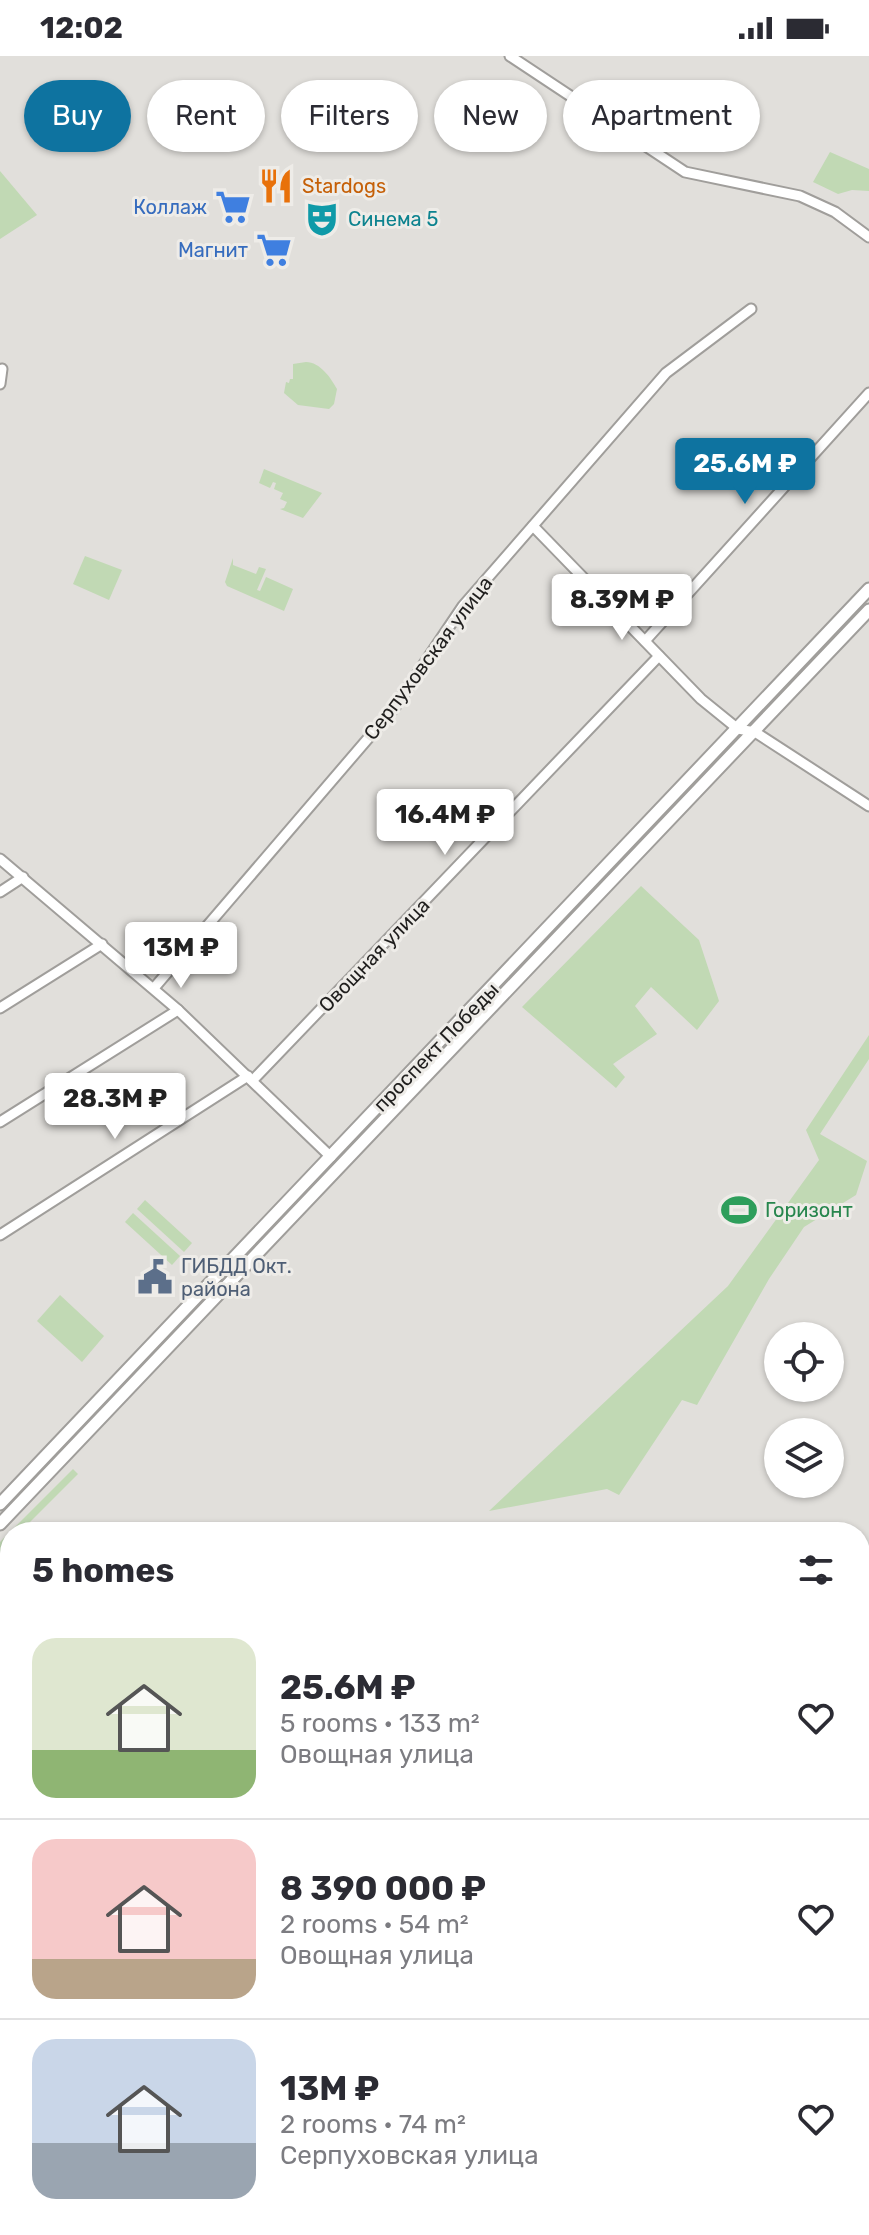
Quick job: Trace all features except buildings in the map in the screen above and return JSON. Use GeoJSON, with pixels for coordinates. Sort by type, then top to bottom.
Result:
{"type":"FeatureCollection","features":[{"type":"Feature","properties":{"kind":"main road","name":"проспект Победы"},"geometry":{"type":"LineString","coordinates":[[0,1504],[869,589]]}},
{"type":"Feature","properties":{"kind":"main road","name":"проспект Победы"},"geometry":{"type":"LineString","coordinates":[[2,1522],[869,610]]}},
{"type":"Feature","properties":{"kind":"street"},"geometry":{"type":"LineString","coordinates":[[510,56],[685,172],[800,196],[835,212],[869,237]]}},
{"type":"Feature","properties":{"kind":"street","name":"Серпуховская улица"},"geometry":{"type":"LineString","coordinates":[[154,988],[395,707],[463,606],[666,373],[751,309]]}},
{"type":"Feature","properties":{"kind":"street"},"geometry":{"type":"LineString","coordinates":[[0,384],[2,369]]}},
{"type":"Feature","properties":{"kind":"street"},"geometry":{"type":"LineString","coordinates":[[645,641],[869,393]]}},
{"type":"Feature","properties":{"kind":"street"},"geometry":{"type":"LineString","coordinates":[[533,526],[701,699],[738,729],[755,732],[869,806]]}},
{"type":"Feature","properties":{"kind":"street","name":"Овощная улица"},"geometry":{"type":"LineString","coordinates":[[0,1235],[251,1078],[659,656]]}},
{"type":"Feature","properties":{"kind":"street"},"geometry":{"type":"LineString","coordinates":[[0,859],[154,988],[331,1157]]}},
{"type":"Feature","properties":{"kind":"street"},"geometry":{"type":"LineString","coordinates":[[0,892],[23,877]]}},
{"type":"Feature","properties":{"kind":"street"},"geometry":{"type":"LineString","coordinates":[[0,1008],[102,944]]}},
{"type":"Feature","properties":{"kind":"street"},"geometry":{"type":"LineString","coordinates":[[0,1122],[178,1010]]}},
{"type":"Feature","properties":{"kind":"green space"},"geometry":{"type":"Polygon","coordinates":[[[830,152],[869,169],[869,191],[852,190],[838,194],[813,182],[830,152]]]}},
{"type":"Feature","properties":{"kind":"green space"},"geometry":{"type":"Polygon","coordinates":[[[0,171],[37,215],[0,239],[0,171]]]}},
{"type":"Feature","properties":{"kind":"green space"},"geometry":{"type":"Polygon","coordinates":[[[306,362],[320,368],[337,389],[334,404],[329,409],[298,405],[284,393],[286,382],[293,379],[293,364],[306,362]]]}},
{"type":"Feature","properties":{"kind":"green space"},"geometry":{"type":"Polygon","coordinates":[[[264,469],[322,493],[303,518],[280,509],[287,502],[280,499],[283,493],[274,489],[276,483],[273,482],[270,488],[259,483],[264,469]]]}},
{"type":"Feature","properties":{"kind":"green space"},"geometry":{"type":"Polygon","coordinates":[[[85,556],[122,570],[109,600],[73,584],[85,556]]]}},
{"type":"Feature","properties":{"kind":"green space"},"geometry":{"type":"Polygon","coordinates":[[[233,558],[233,565],[256,574],[259,567],[266,569],[257,590],[260,591],[266,577],[293,589],[284,611],[227,586],[225,582],[233,558]]]}},
{"type":"Feature","properties":{"kind":"green space"},"geometry":{"type":"Polygon","coordinates":[[[641,886],[699,940],[719,1001],[697,1030],[651,987],[635,1006],[657,1034],[613,1064],[625,1077],[616,1088],[522,1007],[641,886]]]}},
{"type":"Feature","properties":{"kind":"green space"},"geometry":{"type":"Polygon","coordinates":[[[869,1035],[869,1059],[820,1134],[867,1161],[856,1195],[804,1227],[769,1279],[697,1405],[682,1400],[619,1495],[607,1489],[489,1511],[728,1286],[819,1160],[806,1130],[869,1035]]]}},
{"type":"Feature","properties":{"kind":"green space"},"geometry":{"type":"Polygon","coordinates":[[[145,1200],[192,1243],[184,1252],[137,1209],[145,1200]]]}},
{"type":"Feature","properties":{"kind":"green space"},"geometry":{"type":"Polygon","coordinates":[[[133,1213],[180,1256],[172,1265],[125,1222],[133,1213]]]}},
{"type":"Feature","properties":{"kind":"green space"},"geometry":{"type":"Polygon","coordinates":[[[60,1295],[104,1336],[82,1362],[37,1321],[60,1295]]]}},
{"type":"Feature","properties":{"kind":"green space"},"geometry":{"type":"Polygon","coordinates":[[[73,1469],[78,1474],[30,1522],[20,1522],[73,1469]]]}},
{"type":"Feature","properties":{"kind":"place","name":"Stardogs"},"geometry":{"type":"Point","coordinates":[276,186]}},
{"type":"Feature","properties":{"kind":"place","name":"Коллаж"},"geometry":{"type":"Point","coordinates":[233,207]}},
{"type":"Feature","properties":{"kind":"place","name":"Синема 5"},"geometry":{"type":"Point","coordinates":[322,219]}},
{"type":"Feature","properties":{"kind":"place","name":"Магнит"},"geometry":{"type":"Point","coordinates":[274,250]}},
{"type":"Feature","properties":{"kind":"place","name":"Горизонт"},"geometry":{"type":"Point","coordinates":[739,1210]}},
{"type":"Feature","properties":{"kind":"place","name":"ГИБДД Окт. района"},"geometry":{"type":"Point","coordinates":[155,1277]}}]}
